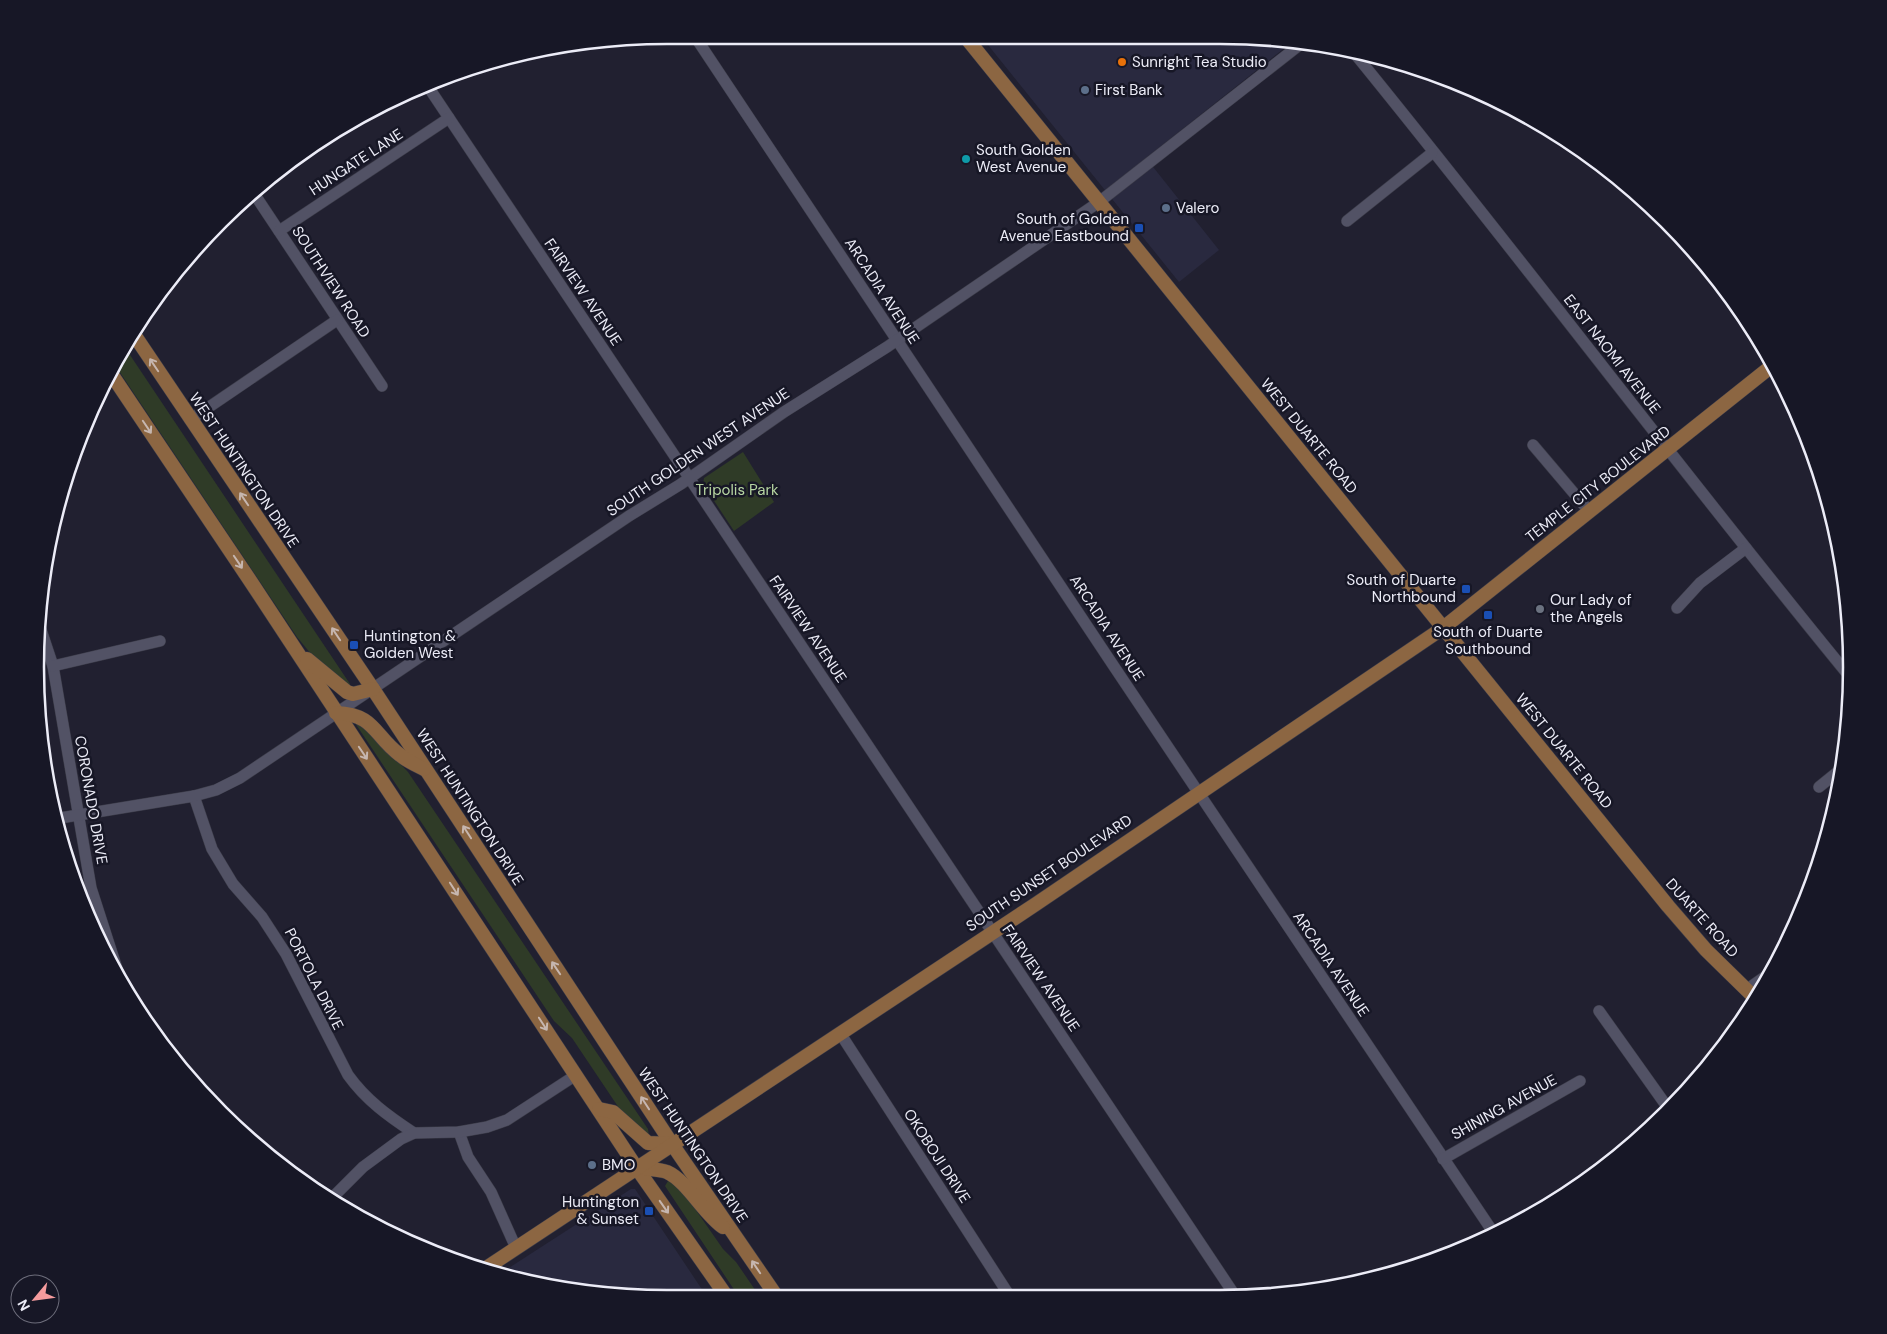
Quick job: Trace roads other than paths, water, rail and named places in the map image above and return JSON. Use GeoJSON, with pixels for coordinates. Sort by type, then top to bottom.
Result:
{"type":"FeatureCollection","features":[{"type":"Feature","properties":{"kind":"main road","name":"WEST DUARTE ROAD"},"geometry":{"type":"LineString","coordinates":[[971,44],[1629,858]]}},
{"type":"Feature","properties":{"kind":"main road","name":"WEST HUNTINGTON DRIVE"},"geometry":{"type":"LineString","coordinates":[[137,339],[373,688],[672,1144],[772,1290]]}},
{"type":"Feature","properties":{"kind":"main road","name":"TEMPLE CITY BOULEVARD"},"geometry":{"type":"LineString","coordinates":[[1443,628],[1768,369]]}},
{"type":"Feature","properties":{"kind":"main road"},"geometry":{"type":"LineString","coordinates":[[114,379],[297,650],[336,713],[636,1167],[722,1290]]}},
{"type":"Feature","properties":{"kind":"main road","name":"SOUTH SUNSET BOULEVARD"},"geometry":{"type":"LineString","coordinates":[[492,1265],[636,1167],[993,932],[1443,628]]}},
{"type":"Feature","properties":{"kind":"main road"},"geometry":{"type":"LineString","coordinates":[[297,650],[347,692],[353,694],[373,688]]}},
{"type":"Feature","properties":{"kind":"main road"},"geometry":{"type":"LineString","coordinates":[[336,713],[354,714],[365,720],[399,755],[427,771]]}},
{"type":"Feature","properties":{"kind":"main road","name":"DUARTE ROAD"},"geometry":{"type":"LineString","coordinates":[[1629,858],[1706,950],[1750,994]]}},
{"type":"Feature","properties":{"kind":"main road"},"geometry":{"type":"LineString","coordinates":[[599,1109],[613,1112],[648,1143],[672,1144]]}},
{"type":"Feature","properties":{"kind":"main road"},"geometry":{"type":"LineString","coordinates":[[636,1167],[667,1172],[699,1202],[713,1220],[736,1236]]}},
{"type":"Feature","properties":{"kind":"street","name":"ARCADIA AVENUE"},"geometry":{"type":"LineString","coordinates":[[700,44],[1491,1228]]}},
{"type":"Feature","properties":{"kind":"street","name":"SOUTH GOLDEN WEST AVENUE"},"geometry":{"type":"LineString","coordinates":[[63,818],[194,796],[216,790],[240,778],[629,516],[690,478],[761,427],[896,340],[1099,202],[1295,48]]}},
{"type":"Feature","properties":{"kind":"street","name":"EAST NAOMI AVENUE"},"geometry":{"type":"LineString","coordinates":[[1359,60],[1587,346],[1667,450],[1843,668]]}},
{"type":"Feature","properties":{"kind":"street","name":"FAIRVIEW AVENUE"},"geometry":{"type":"LineString","coordinates":[[430,90],[1231,1290]]}},
{"type":"Feature","properties":{"kind":"street","name":"HUNGATE LANE"},"geometry":{"type":"LineString","coordinates":[[279,230],[449,118]]}},
{"type":"Feature","properties":{"kind":"street"},"geometry":{"type":"LineString","coordinates":[[1347,221],[1432,153]]}},
{"type":"Feature","properties":{"kind":"street","name":"SOUTHVIEW ROAD"},"geometry":{"type":"LineString","coordinates":[[257,197],[382,386]]}},
{"type":"Feature","properties":{"kind":"street"},"geometry":{"type":"LineString","coordinates":[[190,420],[338,320]]}},
{"type":"Feature","properties":{"kind":"street"},"geometry":{"type":"LineString","coordinates":[[1533,445],[1589,511]]}},
{"type":"Feature","properties":{"kind":"street"},"geometry":{"type":"LineString","coordinates":[[1677,608],[1700,583],[1746,548]]}},
{"type":"Feature","properties":{"kind":"street","name":"CORONADO DRIVE"},"geometry":{"type":"LineString","coordinates":[[45,640],[54,666],[77,816],[91,888],[112,950]]}},
{"type":"Feature","properties":{"kind":"street"},"geometry":{"type":"LineString","coordinates":[[54,666],[160,640]]}},
{"type":"Feature","properties":{"kind":"street"},"geometry":{"type":"LineString","coordinates":[[1818,787],[1833,775]]}},
{"type":"Feature","properties":{"kind":"street","name":"PORTOLA DRIVE"},"geometry":{"type":"LineString","coordinates":[[194,796],[212,849],[233,884],[268,925],[286,954],[348,1075],[360,1091],[377,1108],[414,1133]]}},
{"type":"Feature","properties":{"kind":"street"},"geometry":{"type":"LineString","coordinates":[[1600,1011],[1665,1104]]}},
{"type":"Feature","properties":{"kind":"street","name":"OKOBOJI DRIVE"},"geometry":{"type":"LineString","coordinates":[[840,1033],[1005,1290]]}},
{"type":"Feature","properties":{"kind":"street"},"geometry":{"type":"LineString","coordinates":[[335,1194],[378,1155],[401,1139],[414,1133],[459,1132],[488,1127],[507,1120],[576,1075]]}},
{"type":"Feature","properties":{"kind":"street","name":"SHINING AVENUE"},"geometry":{"type":"LineString","coordinates":[[1443,1158],[1580,1082]]}},
{"type":"Feature","properties":{"kind":"street"},"geometry":{"type":"LineString","coordinates":[[459,1132],[468,1157],[491,1192],[516,1248]]}},
{"type":"Feature","properties":{"kind":"place","name":"Sunright Tea Studio"},"geometry":{"type":"Point","coordinates":[1122,62]}},
{"type":"Feature","properties":{"kind":"place","name":"First Bank"},"geometry":{"type":"Point","coordinates":[1085,90]}},
{"type":"Feature","properties":{"kind":"place","name":"South Golden West Avenue"},"geometry":{"type":"Point","coordinates":[966,159]}},
{"type":"Feature","properties":{"kind":"place","name":"Valero"},"geometry":{"type":"Point","coordinates":[1166,208]}},
{"type":"Feature","properties":{"kind":"place","name":"South of Golden Avenue Eastbound"},"geometry":{"type":"Point","coordinates":[1139,228]}},
{"type":"Feature","properties":{"kind":"place","name":"South of Duarte Northbound"},"geometry":{"type":"Point","coordinates":[1466,589]}},
{"type":"Feature","properties":{"kind":"place","name":"Our Lady of the Angels"},"geometry":{"type":"Point","coordinates":[1540,609]}},
{"type":"Feature","properties":{"kind":"place","name":"South of Duarte Southbound"},"geometry":{"type":"Point","coordinates":[1488,615]}},
{"type":"Feature","properties":{"kind":"place","name":"Huntington & Golden West"},"geometry":{"type":"Point","coordinates":[354,645]}},
{"type":"Feature","properties":{"kind":"place","name":"BMO"},"geometry":{"type":"Point","coordinates":[592,1165]}},
{"type":"Feature","properties":{"kind":"place","name":"Huntington & Sunset"},"geometry":{"type":"Point","coordinates":[649,1211]}},
{"type":"Feature","properties":{"kind":"park label","name":"Tripolis Park"},"geometry":{"type":"Point","coordinates":[737,490]}}]}
